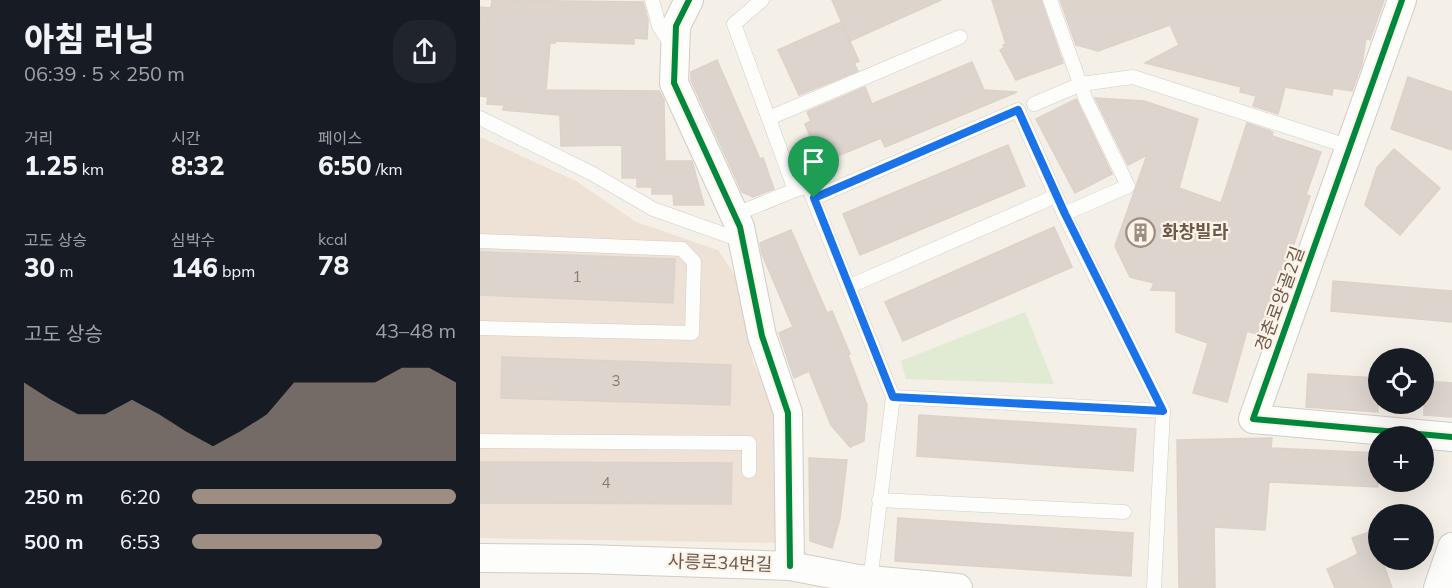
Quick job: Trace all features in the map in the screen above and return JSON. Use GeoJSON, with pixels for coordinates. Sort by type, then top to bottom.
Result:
{"type":"FeatureCollection","features":[{"type":"Feature","properties":{"kind":"street"},"geometry":{"type":"LineString","coordinates":[[689,0],[676,26],[674,83],[738,228],[762,336],[788,413],[790,566]]}},
{"type":"Feature","properties":{"kind":"street","name":"경춘로양골2길"},"geometry":{"type":"LineString","coordinates":[[1402,0],[1253,419],[1452,437]]}},
{"type":"Feature","properties":{"kind":"street"},"geometry":{"type":"LineString","coordinates":[[1438,588],[1452,547]]}},
{"type":"Feature","properties":{"kind":"street","name":"사릉로34번길"},"geometry":{"type":"LineString","coordinates":[[480,558],[790,566],[861,583],[958,588]]}},
{"type":"Feature","properties":{"kind":"lane"},"geometry":{"type":"LineString","coordinates":[[652,0],[659,26],[675,50]]}},
{"type":"Feature","properties":{"kind":"lane"},"geometry":{"type":"LineString","coordinates":[[762,0],[734,24],[795,190]]}},
{"type":"Feature","properties":{"kind":"lane"},"geometry":{"type":"LineString","coordinates":[[1050,0],[1086,100],[1128,186],[1065,214]]}},
{"type":"Feature","properties":{"kind":"lane"},"geometry":{"type":"LineString","coordinates":[[768,118],[960,37]]}},
{"type":"Feature","properties":{"kind":"lane"},"geometry":{"type":"LineString","coordinates":[[1034,104],[1081,84],[1133,77],[1350,147]]}},
{"type":"Feature","properties":{"kind":"lane"},"geometry":{"type":"LineString","coordinates":[[814,198],[1018,110],[1056,196],[1163,411],[1154,588]]}},
{"type":"Feature","properties":{"kind":"lane"},"geometry":{"type":"LineString","coordinates":[[480,118],[593,174],[653,209],[738,228],[795,190],[808,186],[893,397],[879,500],[861,583]]}},
{"type":"Feature","properties":{"kind":"lane"},"geometry":{"type":"LineString","coordinates":[[850,286],[1056,196]]}},
{"type":"Feature","properties":{"kind":"lane"},"geometry":{"type":"LineString","coordinates":[[480,241],[682,249],[694,262],[692,333],[480,328]]}},
{"type":"Feature","properties":{"kind":"lane"},"geometry":{"type":"LineString","coordinates":[[893,397],[1163,411]]}},
{"type":"Feature","properties":{"kind":"lane"},"geometry":{"type":"LineString","coordinates":[[480,441],[749,443],[749,471]]}},
{"type":"Feature","properties":{"kind":"lane"},"geometry":{"type":"LineString","coordinates":[[879,500],[1124,512]]}},
{"type":"Feature","properties":{"kind":"shaded area"},"geometry":{"type":"Polygon","coordinates":[[[480,137],[576,181],[636,222],[718,250],[740,283],[753,362],[780,418],[783,543],[480,538],[480,137]]]}},
{"type":"Feature","properties":{"kind":"green space"},"geometry":{"type":"Polygon","coordinates":[[[1025,312],[1054,384],[906,379],[901,361],[1025,312]]]}},
{"type":"Feature","properties":{"kind":"building"},"geometry":{"type":"Polygon","coordinates":[[[492,0],[643,2],[648,20],[647,39],[634,38],[634,44],[555,41],[555,43],[550,43],[546,90],[659,91],[664,100],[665,161],[692,161],[704,205],[674,205],[673,194],[652,194],[652,187],[637,187],[637,178],[622,178],[622,145],[561,146],[560,115],[503,110],[504,105],[487,104],[488,97],[480,96],[481,7],[491,8],[492,0]]]}},
{"type":"Feature","properties":{"kind":"building"},"geometry":{"type":"Polygon","coordinates":[[[832,0],[941,0],[850,41],[832,0]]]}},
{"type":"Feature","properties":{"kind":"building"},"geometry":{"type":"Polygon","coordinates":[[[992,0],[1041,0],[1063,63],[1016,80],[1000,50],[1006,44],[992,0]]]}},
{"type":"Feature","properties":{"kind":"building"},"geometry":{"type":"Polygon","coordinates":[[[1060,0],[1384,0],[1370,40],[1366,38],[1362,64],[1352,91],[1333,88],[1332,95],[1285,87],[1278,114],[1253,106],[1256,96],[1240,92],[1241,87],[1145,63],[1179,45],[1170,25],[1098,51],[1076,45],[1060,0]]]}},
{"type":"Feature","properties":{"kind":"building"},"geometry":{"type":"Polygon","coordinates":[[[841,22],[859,61],[854,63],[858,71],[799,95],[778,50],[841,22]]]}},
{"type":"Feature","properties":{"kind":"building"},"geometry":{"type":"Polygon","coordinates":[[[717,60],[760,159],[763,158],[774,189],[753,197],[742,192],[691,80],[691,72],[717,60]]]}},
{"type":"Feature","properties":{"kind":"building"},"geometry":{"type":"Polygon","coordinates":[[[972,62],[984,90],[1017,92],[885,147],[881,138],[821,163],[805,124],[811,121],[807,112],[865,87],[872,104],[972,62]]]}},
{"type":"Feature","properties":{"kind":"building"},"geometry":{"type":"Polygon","coordinates":[[[1408,77],[1452,92],[1452,150],[1391,129],[1408,77]]]}},
{"type":"Feature","properties":{"kind":"building"},"geometry":{"type":"Polygon","coordinates":[[[1095,98],[1144,101],[1198,119],[1179,188],[1221,203],[1247,123],[1273,132],[1272,136],[1321,152],[1306,195],[1310,196],[1294,244],[1291,243],[1263,336],[1247,331],[1227,402],[1193,393],[1208,343],[1176,332],[1176,291],[1151,290],[1154,283],[1130,277],[1115,246],[1147,155],[1128,165],[1095,98]]]}},
{"type":"Feature","properties":{"kind":"building"},"geometry":{"type":"Polygon","coordinates":[[[1076,99],[1112,174],[1075,193],[1036,119],[1076,99]]]}},
{"type":"Feature","properties":{"kind":"building"},"geometry":{"type":"Polygon","coordinates":[[[1008,145],[1025,186],[860,255],[843,214],[1008,145]]]}},
{"type":"Feature","properties":{"kind":"building"},"geometry":{"type":"Polygon","coordinates":[[[1394,149],[1440,188],[1400,235],[1365,205],[1377,168],[1394,149]]]}},
{"type":"Feature","properties":{"kind":"building"},"geometry":{"type":"Polygon","coordinates":[[[1054,227],[1072,267],[903,341],[885,302],[1054,227]]]}},
{"type":"Feature","properties":{"kind":"building"},"geometry":{"type":"Polygon","coordinates":[[[791,230],[827,313],[832,311],[850,354],[848,355],[867,405],[864,441],[850,447],[831,425],[809,371],[794,378],[779,333],[793,327],[762,254],[760,243],[791,230]]]}},
{"type":"Feature","properties":{"kind":"building"},"geometry":{"type":"Polygon","coordinates":[[[480,252],[675,259],[673,303],[480,295],[480,252]]]}},
{"type":"Feature","properties":{"kind":"building"},"geometry":{"type":"Polygon","coordinates":[[[1333,281],[1452,291],[1452,322],[1331,311],[1333,281]]]}},
{"type":"Feature","properties":{"kind":"building"},"geometry":{"type":"Polygon","coordinates":[[[502,357],[731,365],[730,405],[501,398],[502,357]]]}},
{"type":"Feature","properties":{"kind":"building"},"geometry":{"type":"Polygon","coordinates":[[[1308,374],[1368,377],[1368,411],[1306,407],[1308,374]]]}},
{"type":"Feature","properties":{"kind":"building"},"geometry":{"type":"Polygon","coordinates":[[[1434,382],[1452,383],[1452,417],[1424,415],[1434,414],[1434,382]]]}},
{"type":"Feature","properties":{"kind":"building"},"geometry":{"type":"Polygon","coordinates":[[[919,415],[1136,429],[1133,471],[917,456],[919,415]]]}},
{"type":"Feature","properties":{"kind":"building"},"geometry":{"type":"Polygon","coordinates":[[[1272,438],[1271,448],[1368,453],[1368,487],[1269,482],[1265,530],[1214,527],[1215,588],[1179,588],[1177,440],[1272,438]]]}},
{"type":"Feature","properties":{"kind":"building"},"geometry":{"type":"Polygon","coordinates":[[[809,458],[847,460],[840,518],[832,548],[810,541],[809,458]]]}},
{"type":"Feature","properties":{"kind":"building"},"geometry":{"type":"Polygon","coordinates":[[[480,462],[732,463],[731,504],[480,503],[480,462]]]}},
{"type":"Feature","properties":{"kind":"building"},"geometry":{"type":"Polygon","coordinates":[[[898,518],[1133,533],[1131,576],[895,561],[898,518]]]}},
{"type":"Feature","properties":{"kind":"building"},"geometry":{"type":"Polygon","coordinates":[[[1368,532],[1368,570],[1386,570],[1392,588],[1335,588],[1327,569],[1358,554],[1352,538],[1368,532]]]}},
{"type":"Feature","properties":{"kind":"cycle path"},"geometry":{"type":"LineString","coordinates":[[689,0],[676,26],[674,83],[740,227],[762,336],[788,413],[790,566]]}},
{"type":"Feature","properties":{"kind":"cycle path"},"geometry":{"type":"LineString","coordinates":[[1402,0],[1253,419],[1452,437]]}},
{"type":"Feature","properties":{"kind":"place","name":"화창빌라"},"geometry":{"type":"Point","coordinates":[1141,232]}},
{"type":"Feature","properties":{"kind":"route"},"geometry":{"type":"LineString","coordinates":[[1018,110],[1065,214],[1163,411],[893,397],[814,198],[1018,110]]}}]}
